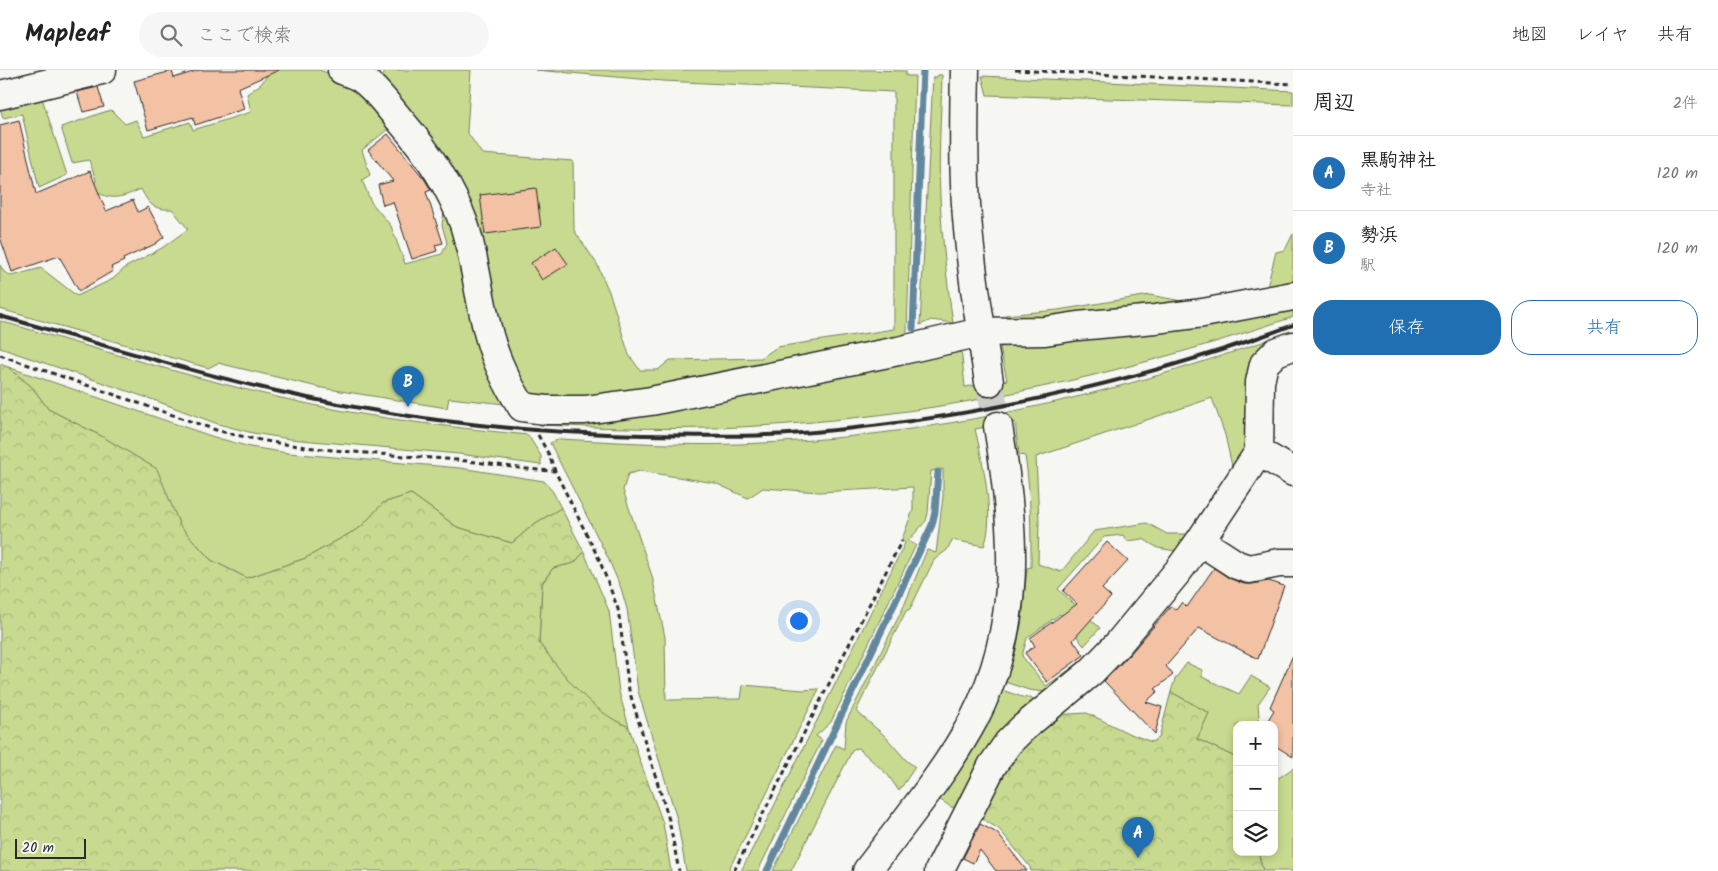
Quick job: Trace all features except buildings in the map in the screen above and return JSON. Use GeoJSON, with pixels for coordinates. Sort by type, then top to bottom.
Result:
{"type":"FeatureCollection","features":[{"type":"Feature","properties":{"kind":"street"},"geometry":{"type":"LineString","coordinates":[[0,95],[102,70]]}},
{"type":"Feature","properties":{"kind":"street"},"geometry":{"type":"LineString","coordinates":[[342,70],[365,81],[404,125],[442,177],[464,224],[485,322],[496,359],[508,385],[522,407],[546,410],[585,410],[651,401],[898,351],[981,332],[1045,332],[1078,326],[1203,313],[1293,296]]}},
{"type":"Feature","properties":{"kind":"street"},"geometry":{"type":"LineString","coordinates":[[965,70],[964,149],[969,246],[989,382]]}},
{"type":"Feature","properties":{"kind":"street"},"geometry":{"type":"LineString","coordinates":[[939,871],[992,766],[1008,743],[1022,728],[1091,672],[1118,644],[1200,540],[1259,452],[1260,382],[1264,364],[1276,352],[1293,346]]}},
{"type":"Feature","properties":{"kind":"street"},"geometry":{"type":"LineString","coordinates":[[867,871],[955,750],[974,718],[991,680],[1002,643],[1009,608],[1012,536],[1010,503],[998,426]]}},
{"type":"Feature","properties":{"kind":"street"},"geometry":{"type":"LineString","coordinates":[[1259,452],[1293,472]]}},
{"type":"Feature","properties":{"kind":"street"},"geometry":{"type":"LineString","coordinates":[[1200,540],[1237,565],[1248,569],[1279,563],[1293,563]]}},
{"type":"Feature","properties":{"kind":"path"},"geometry":{"type":"LineString","coordinates":[[1015,70],[1293,84]]}},
{"type":"Feature","properties":{"kind":"path"},"geometry":{"type":"LineString","coordinates":[[0,355],[216,430],[251,439],[289,446],[459,460],[555,471],[599,559],[618,609],[629,690],[670,820],[679,871]]}},
{"type":"Feature","properties":{"kind":"path"},"geometry":{"type":"LineString","coordinates":[[734,871],[902,540]]}},
{"type":"Feature","properties":{"kind":"green space"},"geometry":{"type":"Polygon","coordinates":[[[271,70],[319,70],[348,80],[393,125],[362,150],[370,175],[362,180],[371,202],[391,226],[405,264],[442,254],[447,243],[442,225],[444,212],[439,200],[447,198],[505,404],[449,398],[447,408],[322,388],[218,363],[208,368],[0,309],[0,265],[4,272],[12,276],[41,268],[77,296],[113,279],[126,267],[162,248],[188,229],[172,209],[156,207],[150,203],[141,189],[116,197],[104,196],[99,193],[93,188],[96,180],[89,160],[72,163],[61,127],[111,110],[125,124],[136,120],[144,136],[190,122],[193,130],[251,112],[247,94],[261,84],[271,70]]]}},
{"type":"Feature","properties":{"kind":"green space"},"geometry":{"type":"Polygon","coordinates":[[[386,70],[471,70],[467,132],[482,154],[573,161],[574,230],[597,264],[610,294],[629,355],[640,370],[658,370],[670,360],[761,358],[777,347],[894,329],[894,92],[663,81],[535,70],[906,71],[906,76],[915,76],[907,332],[899,337],[647,396],[536,399],[526,392],[506,360],[484,266],[379,83],[386,70]]]}},
{"type":"Feature","properties":{"kind":"green space"},"geometry":{"type":"Polygon","coordinates":[[[942,75],[939,166],[941,213],[953,323],[931,320],[920,325],[933,77],[942,75]]]}},
{"type":"Feature","properties":{"kind":"green space"},"geometry":{"type":"Polygon","coordinates":[[[982,76],[1293,91],[1293,105],[987,95],[982,76]]]}},
{"type":"Feature","properties":{"kind":"green space"},"geometry":{"type":"Polygon","coordinates":[[[41,95],[67,175],[39,188],[22,114],[3,118],[0,107],[41,95]]]}},
{"type":"Feature","properties":{"kind":"green space"},"geometry":{"type":"Polygon","coordinates":[[[1293,234],[1293,287],[1202,307],[1011,321],[1010,317],[1005,315],[1058,310],[1150,295],[1187,302],[1208,300],[1267,287],[1276,252],[1285,250],[1293,234]]]}},
{"type":"Feature","properties":{"kind":"green space"},"geometry":{"type":"Polygon","coordinates":[[[1293,302],[1293,317],[1157,359],[1020,392],[881,415],[740,427],[640,428],[540,425],[533,414],[961,348],[965,387],[1007,380],[1000,348],[1007,341],[1293,302]]]}},
{"type":"Feature","properties":{"kind":"green space"},"geometry":{"type":"Polygon","coordinates":[[[0,321],[198,377],[318,406],[423,423],[528,435],[541,456],[541,465],[459,454],[290,439],[253,433],[218,424],[151,399],[0,348],[0,321]]]}},
{"type":"Feature","properties":{"kind":"green space"},"geometry":{"type":"Polygon","coordinates":[[[1293,331],[1293,338],[1271,347],[1251,450],[1234,475],[1225,435],[1212,398],[1036,457],[1039,521],[1038,564],[1061,572],[1094,531],[1147,523],[1167,534],[1195,534],[1181,552],[1158,548],[1143,539],[1127,541],[1123,535],[1104,537],[1058,589],[1100,628],[1084,646],[1060,614],[1027,638],[1022,656],[1046,686],[1093,653],[1052,693],[1029,690],[1005,682],[1016,650],[1022,621],[1027,568],[1031,567],[1027,470],[1025,456],[1019,455],[1015,422],[975,429],[987,488],[989,520],[984,546],[952,540],[947,550],[934,560],[856,711],[885,736],[906,760],[915,767],[899,791],[888,775],[858,748],[853,749],[791,871],[773,871],[836,745],[844,749],[846,722],[903,608],[927,550],[936,553],[943,496],[943,469],[931,471],[926,521],[908,541],[916,545],[831,722],[816,736],[822,740],[758,871],[741,871],[905,543],[902,539],[913,510],[913,487],[819,492],[763,488],[748,498],[715,483],[640,471],[628,474],[623,490],[652,576],[665,637],[666,700],[741,699],[743,685],[803,690],[819,689],[728,871],[686,871],[677,819],[638,691],[627,609],[621,588],[550,443],[559,439],[672,444],[740,444],[811,440],[951,423],[1021,410],[1090,394],[1226,354],[1293,331]]]}},
{"type":"Feature","properties":{"kind":"green space"},"geometry":{"type":"Polygon","coordinates":[[[0,364],[8,367],[33,388],[48,409],[103,437],[157,469],[180,526],[211,560],[247,578],[306,558],[361,527],[383,503],[411,494],[457,527],[512,543],[534,524],[561,508],[584,552],[574,563],[553,568],[542,583],[539,643],[568,680],[590,702],[602,712],[629,727],[663,823],[671,871],[0,871],[0,364]]]}},
{"type":"Feature","properties":{"kind":"green space"},"geometry":{"type":"Polygon","coordinates":[[[8,367],[214,437],[250,447],[288,453],[460,468],[544,481],[553,492],[561,508],[534,524],[512,543],[457,527],[411,494],[383,503],[361,527],[306,558],[247,578],[211,560],[180,526],[156,469],[103,437],[48,409],[33,388],[8,367]]]}},
{"type":"Feature","properties":{"kind":"green space"},"geometry":{"type":"Polygon","coordinates":[[[584,552],[609,611],[619,692],[629,727],[602,712],[590,702],[568,680],[539,643],[542,584],[553,568],[574,563],[584,552]]]}},
{"type":"Feature","properties":{"kind":"green space"},"geometry":{"type":"Polygon","coordinates":[[[1187,663],[1202,670],[1202,677],[1239,694],[1251,676],[1270,687],[1258,704],[1259,717],[1257,721],[1233,721],[1233,756],[1197,739],[1209,713],[1171,692],[1175,679],[1187,663]]]}},
{"type":"Feature","properties":{"kind":"green space"},"geometry":{"type":"Polygon","coordinates":[[[1002,690],[1022,697],[1044,700],[962,808],[951,807],[939,799],[987,725],[1002,690]]]}},
{"type":"Feature","properties":{"kind":"green space"},"geometry":{"type":"Polygon","coordinates":[[[1171,692],[1209,713],[1197,739],[1233,756],[1233,856],[1259,856],[1263,871],[1031,871],[1030,867],[999,829],[977,816],[999,770],[1052,715],[1087,713],[1128,733],[1152,742],[1159,738],[1171,692]]]}},
{"type":"Feature","properties":{"kind":"green space"},"geometry":{"type":"Polygon","coordinates":[[[1293,768],[1293,871],[1263,871],[1259,856],[1278,856],[1278,778],[1293,768]]]}},
{"type":"Feature","properties":{"kind":"waterway"},"geometry":{"type":"LineString","coordinates":[[913,328],[923,70]]}},
{"type":"Feature","properties":{"kind":"waterway"},"geometry":{"type":"LineString","coordinates":[[767,871],[932,525],[935,512],[938,472]]}},
{"type":"Feature","properties":{"kind":"tunnel"},"geometry":{"type":"LineString","coordinates":[[989,382],[998,426]]}},
{"type":"Feature","properties":{"kind":"railway"},"geometry":{"type":"LineString","coordinates":[[0,316],[224,378],[360,408],[431,419],[536,430],[698,436],[789,434],[853,428],[981,410],[1109,382],[1233,346],[1293,325]]}},
{"type":"Feature","properties":{"kind":"place","name":"勢浜"},"geometry":{"type":"Point","coordinates":[408,407]}},
{"type":"Feature","properties":{"kind":"place","name":"黒駒神社"},"geometry":{"type":"Point","coordinates":[1138,858]}}]}
